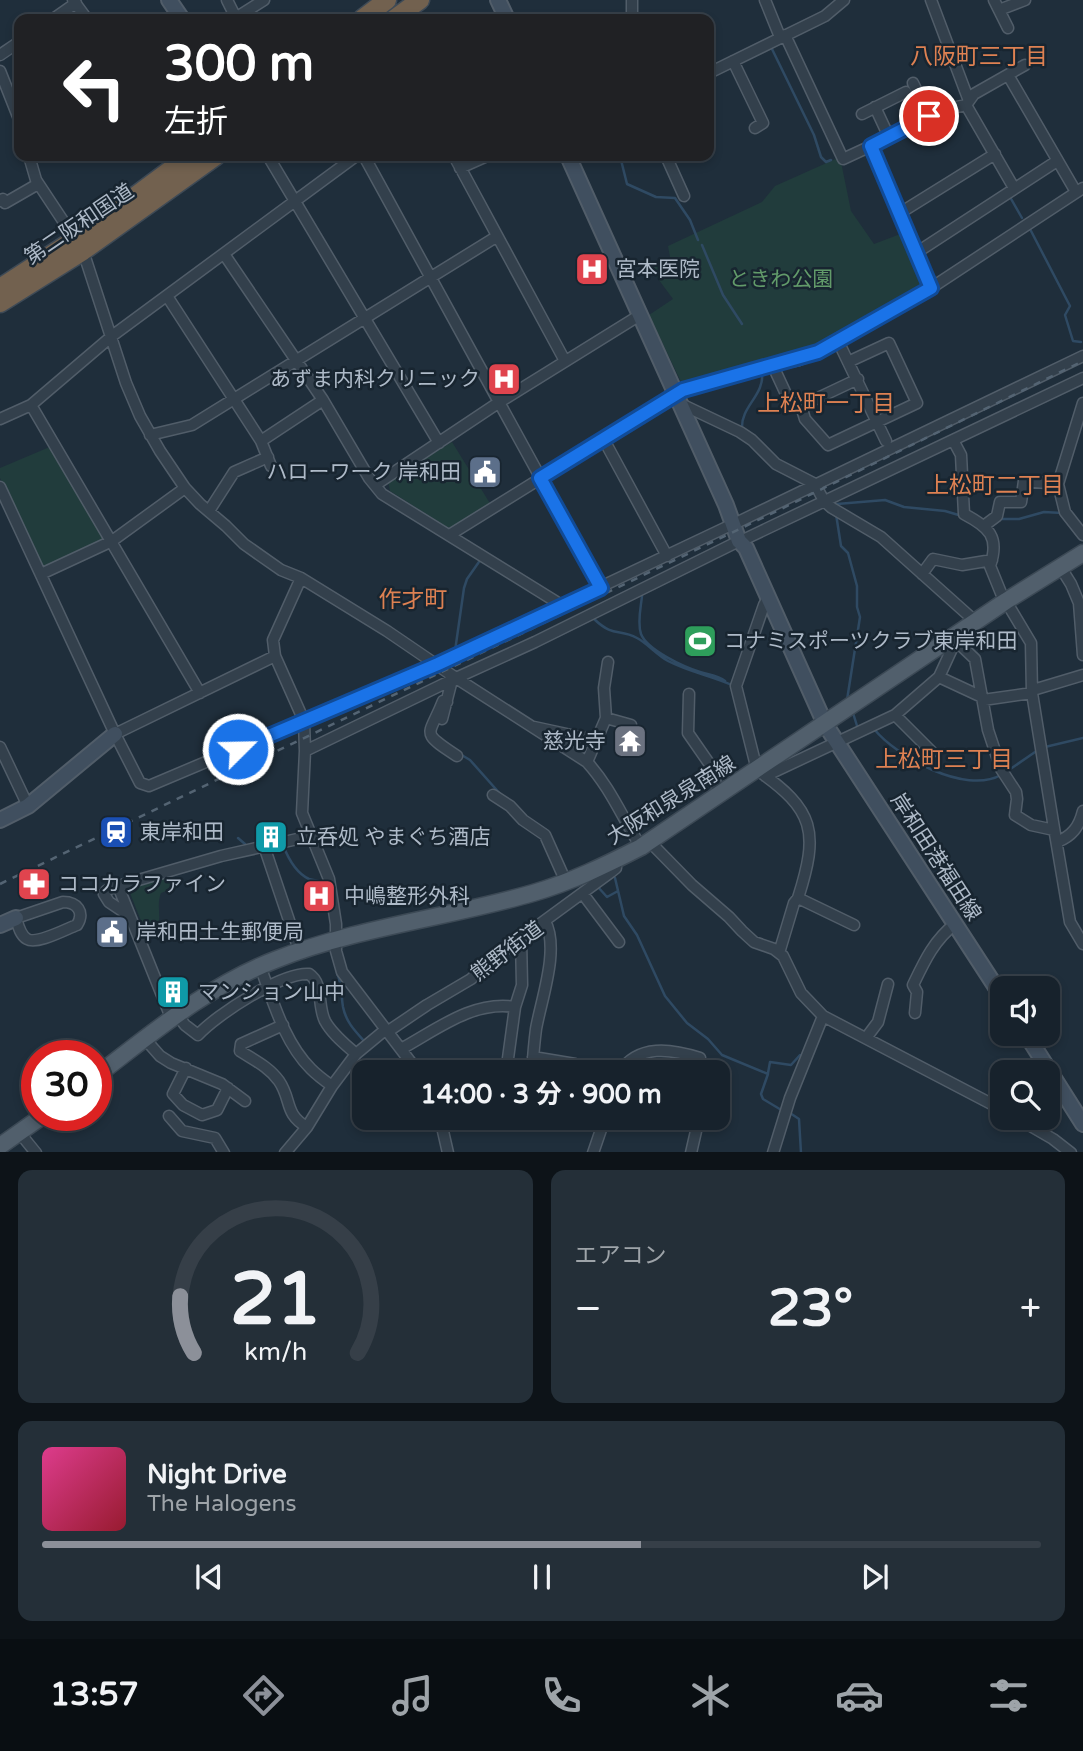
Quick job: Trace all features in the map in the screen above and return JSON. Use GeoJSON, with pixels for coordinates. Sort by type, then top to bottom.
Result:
{"type":"FeatureCollection","features":[{"type":"Feature","properties":{"kind":"highway"},"geometry":{"type":"LineString","coordinates":[[369,14],[387,0]]}},
{"type":"Feature","properties":{"kind":"highway"},"geometry":{"type":"LineString","coordinates":[[401,14],[420,0]]}},
{"type":"Feature","properties":{"kind":"highway","name":"第二阪和国道"},"geometry":{"type":"LineString","coordinates":[[160,187],[184,161]]}},
{"type":"Feature","properties":{"kind":"highway","name":"第二阪和国道"},"geometry":{"type":"LineString","coordinates":[[160,187],[207,161]]}},
{"type":"Feature","properties":{"kind":"highway"},"geometry":{"type":"LineString","coordinates":[[0,277],[79,246],[152,209],[160,187],[136,187],[79,246],[0,313]]}},
{"type":"Feature","properties":{"kind":"highway","name":"第二阪和国道"},"geometry":{"type":"LineString","coordinates":[[0,303],[79,246]]}},
{"type":"Feature","properties":{"kind":"highway","name":"第二阪和国道"},"geometry":{"type":"LineString","coordinates":[[0,288],[60,258]]}},
{"type":"Feature","properties":{"kind":"main road","name":"大阪和泉泉南線"},"geometry":{"type":"LineString","coordinates":[[112,1064],[219,989],[260,966],[299,950],[336,938],[497,903],[566,882],[646,845],[724,792],[761,773],[825,724],[954,639],[1006,601],[1083,553]]}},
{"type":"Feature","properties":{"kind":"main road"},"geometry":{"type":"LineString","coordinates":[[0,1146],[19,1132]]}},
{"type":"Feature","properties":{"kind":"street"},"geometry":{"type":"LineString","coordinates":[[241,14],[264,0]]}},
{"type":"Feature","properties":{"kind":"street"},"geometry":{"type":"LineString","coordinates":[[765,0],[843,159],[942,110],[967,103],[974,94],[1026,65]]}},
{"type":"Feature","properties":{"kind":"street"},"geometry":{"type":"LineString","coordinates":[[714,70],[825,16],[844,0]]}},
{"type":"Feature","properties":{"kind":"street"},"geometry":{"type":"LineString","coordinates":[[931,0],[967,103],[1014,188]]}},
{"type":"Feature","properties":{"kind":"street"},"geometry":{"type":"LineString","coordinates":[[1008,28],[997,5],[1025,0]]}},
{"type":"Feature","properties":{"kind":"street"},"geometry":{"type":"LineString","coordinates":[[59,14],[75,2]]}},
{"type":"Feature","properties":{"kind":"street"},"geometry":{"type":"LineString","coordinates":[[733,61],[763,123],[755,128]]}},
{"type":"Feature","properties":{"kind":"street"},"geometry":{"type":"LineString","coordinates":[[0,71],[14,106]]}},
{"type":"Feature","properties":{"kind":"street"},"geometry":{"type":"LineString","coordinates":[[451,534],[540,478],[678,399],[729,376],[811,355],[838,341],[931,288],[1079,190],[1057,162],[1008,75]]}},
{"type":"Feature","properties":{"kind":"street"},"geometry":{"type":"LineString","coordinates":[[913,83],[922,93],[929,116]]}},
{"type":"Feature","properties":{"kind":"street"},"geometry":{"type":"LineString","coordinates":[[862,114],[902,96]]}},
{"type":"Feature","properties":{"kind":"street"},"geometry":{"type":"LineString","coordinates":[[875,107],[889,137]]}},
{"type":"Feature","properties":{"kind":"street"},"geometry":{"type":"LineString","coordinates":[[871,146],[931,288]]}},
{"type":"Feature","properties":{"kind":"street"},"geometry":{"type":"LineString","coordinates":[[900,213],[995,154]]}},
{"type":"Feature","properties":{"kind":"street"},"geometry":{"type":"LineString","coordinates":[[31,161],[38,184],[79,246],[126,383],[150,435],[185,488],[209,512],[244,544],[281,570],[301,578],[387,631],[438,664],[454,679],[587,762],[646,845],[754,942],[774,949],[801,993],[823,1016],[990,1103]]}},
{"type":"Feature","properties":{"kind":"street"},"geometry":{"type":"LineString","coordinates":[[271,161],[439,443]]}},
{"type":"Feature","properties":{"kind":"street"},"geometry":{"type":"LineString","coordinates":[[0,419],[31,405],[112,336],[349,161]]}},
{"type":"Feature","properties":{"kind":"street"},"geometry":{"type":"LineString","coordinates":[[367,161],[601,588]]}},
{"type":"Feature","properties":{"kind":"street"},"geometry":{"type":"LineString","coordinates":[[456,161],[565,361]]}},
{"type":"Feature","properties":{"kind":"street"},"geometry":{"type":"LineString","coordinates":[[460,168],[476,161]]}},
{"type":"Feature","properties":{"kind":"street","name":"岸和田港福田線"},"geometry":{"type":"LineString","coordinates":[[570,161],[825,724],[990,978]]}},
{"type":"Feature","properties":{"kind":"street"},"geometry":{"type":"LineString","coordinates":[[668,161],[684,196]]}},
{"type":"Feature","properties":{"kind":"street"},"geometry":{"type":"LineString","coordinates":[[916,253],[1057,162]]}},
{"type":"Feature","properties":{"kind":"street"},"geometry":{"type":"LineString","coordinates":[[0,201],[3,199],[5,203],[38,184]]}},
{"type":"Feature","properties":{"kind":"street"},"geometry":{"type":"LineString","coordinates":[[150,435],[192,425],[496,237]]}},
{"type":"Feature","properties":{"kind":"street"},"geometry":{"type":"LineString","coordinates":[[224,254],[323,400],[382,494],[564,606]]}},
{"type":"Feature","properties":{"kind":"street"},"geometry":{"type":"LineString","coordinates":[[167,296],[261,441],[270,461],[234,472],[209,512]]}},
{"type":"Feature","properties":{"kind":"street"},"geometry":{"type":"LineString","coordinates":[[375,485],[498,403],[640,315]]}},
{"type":"Feature","properties":{"kind":"street"},"geometry":{"type":"LineString","coordinates":[[838,341],[886,441]]}},
{"type":"Feature","properties":{"kind":"street"},"geometry":{"type":"LineString","coordinates":[[773,366],[786,394],[802,406],[805,419],[828,445],[917,403],[889,343],[849,362]]}},
{"type":"Feature","properties":{"kind":"street"},"geometry":{"type":"LineString","coordinates":[[0,486],[115,734],[140,783],[149,786],[438,664],[564,606],[1083,356]]}},
{"type":"Feature","properties":{"kind":"street"},"geometry":{"type":"LineString","coordinates":[[305,751],[1083,378]]}},
{"type":"Feature","properties":{"kind":"street"},"geometry":{"type":"LineString","coordinates":[[802,406],[858,379]]}},
{"type":"Feature","properties":{"kind":"street"},"geometry":{"type":"LineString","coordinates":[[678,399],[740,432],[776,464],[815,484],[824,501],[832,508],[881,537],[976,622]]}},
{"type":"Feature","properties":{"kind":"street"},"geometry":{"type":"LineString","coordinates":[[261,441],[323,400]]}},
{"type":"Feature","properties":{"kind":"street"},"geometry":{"type":"LineString","coordinates":[[1083,403],[1058,484],[1065,513],[1083,535]]}},
{"type":"Feature","properties":{"kind":"street"},"geometry":{"type":"LineString","coordinates":[[31,405],[200,693]]}},
{"type":"Feature","properties":{"kind":"street"},"geometry":{"type":"LineString","coordinates":[[604,440],[667,556]]}},
{"type":"Feature","properties":{"kind":"street"},"geometry":{"type":"LineString","coordinates":[[953,440],[961,455],[964,514],[985,525],[995,552],[990,566],[1006,601],[1031,643],[1032,691],[1054,830],[1070,922],[1083,944]]}},
{"type":"Feature","properties":{"kind":"street"},"geometry":{"type":"LineString","coordinates":[[985,525],[997,516],[1000,502],[1021,502],[1024,481],[1058,484]]}},
{"type":"Feature","properties":{"kind":"street"},"geometry":{"type":"LineString","coordinates":[[41,574],[112,541],[185,488]]}},
{"type":"Feature","properties":{"kind":"street"},"geometry":{"type":"LineString","coordinates":[[922,574],[933,559],[962,565],[992,560]]}},
{"type":"Feature","properties":{"kind":"street"},"geometry":{"type":"LineString","coordinates":[[1061,568],[1072,584],[1079,603],[1083,655]]}},
{"type":"Feature","properties":{"kind":"street"},"geometry":{"type":"LineString","coordinates":[[301,578],[273,640],[275,656],[304,721],[302,813],[329,879],[336,951],[342,972],[409,1060]]}},
{"type":"Feature","properties":{"kind":"street"},"geometry":{"type":"LineString","coordinates":[[768,598],[736,686],[761,773],[793,798],[808,822],[808,867],[799,898],[794,902],[779,954]]}},
{"type":"Feature","properties":{"kind":"street"},"geometry":{"type":"LineString","coordinates":[[761,773],[837,743],[895,715],[939,677],[954,639],[975,659],[988,730],[1001,769],[1016,792],[1015,815],[1031,825],[1054,830]]}},
{"type":"Feature","properties":{"kind":"street"},"geometry":{"type":"LineString","coordinates":[[0,820],[28,806],[115,734],[275,656]]}},
{"type":"Feature","properties":{"kind":"street"},"geometry":{"type":"LineString","coordinates":[[587,762],[606,718],[604,688],[608,662]]}},
{"type":"Feature","properties":{"kind":"street"},"geometry":{"type":"LineString","coordinates":[[939,677],[982,699],[1032,691],[1083,675]]}},
{"type":"Feature","properties":{"kind":"street"},"geometry":{"type":"LineString","coordinates":[[442,719],[454,679]]}},
{"type":"Feature","properties":{"kind":"street"},"geometry":{"type":"LineString","coordinates":[[689,694],[688,733],[713,769],[716,785],[724,792]]}},
{"type":"Feature","properties":{"kind":"street"},"geometry":{"type":"LineString","coordinates":[[445,702],[429,731],[441,746],[457,756]]}},
{"type":"Feature","properties":{"kind":"street"},"geometry":{"type":"LineString","coordinates":[[895,715],[932,752]]}},
{"type":"Feature","properties":{"kind":"street"},"geometry":{"type":"LineString","coordinates":[[606,718],[631,725]]}},
{"type":"Feature","properties":{"kind":"street"},"geometry":{"type":"LineString","coordinates":[[530,726],[585,738],[595,743]]}},
{"type":"Feature","properties":{"kind":"street"},"geometry":{"type":"LineString","coordinates":[[0,747],[28,806]]}},
{"type":"Feature","properties":{"kind":"street"},"geometry":{"type":"LineString","coordinates":[[493,795],[545,835],[566,882]]}},
{"type":"Feature","properties":{"kind":"street"},"geometry":{"type":"LineString","coordinates":[[1057,842],[1069,837],[1080,822],[1083,811]]}},
{"type":"Feature","properties":{"kind":"street"},"geometry":{"type":"LineString","coordinates":[[130,916],[106,897],[104,894],[107,890],[175,868],[311,836]]}},
{"type":"Feature","properties":{"kind":"street"},"geometry":{"type":"LineString","coordinates":[[264,846],[299,950]]}},
{"type":"Feature","properties":{"kind":"street","name":"熊野街道"},"geometry":{"type":"LineString","coordinates":[[286,1152],[356,1054],[427,1004],[471,979],[616,868],[616,860]]}},
{"type":"Feature","properties":{"kind":"street"},"geometry":{"type":"LineString","coordinates":[[118,886],[175,1018],[198,1035],[238,1003],[268,987],[302,974],[309,974],[319,985],[321,1009],[326,1021],[356,1054]]}},
{"type":"Feature","properties":{"kind":"street"},"geometry":{"type":"LineString","coordinates":[[583,894],[619,942]]}},
{"type":"Feature","properties":{"kind":"street"},"geometry":{"type":"LineString","coordinates":[[799,898],[854,925]]}},
{"type":"Feature","properties":{"kind":"street"},"geometry":{"type":"LineString","coordinates":[[0,925],[16,918],[63,902],[74,904],[81,914],[77,925],[35,942],[22,934],[16,918]]}},
{"type":"Feature","properties":{"kind":"street"},"geometry":{"type":"LineString","coordinates":[[533,1060],[549,968],[549,928],[545,921]]}},
{"type":"Feature","properties":{"kind":"street"},"geometry":{"type":"LineString","coordinates":[[915,1013],[917,992],[913,985],[931,949],[946,930],[955,924]]}},
{"type":"Feature","properties":{"kind":"street"},"geometry":{"type":"LineString","coordinates":[[508,1060],[515,1007],[523,985],[521,939]]}},
{"type":"Feature","properties":{"kind":"street"},"geometry":{"type":"LineString","coordinates":[[260,966],[283,1025],[311,1069],[332,1086]]}},
{"type":"Feature","properties":{"kind":"street"},"geometry":{"type":"LineString","coordinates":[[866,1038],[878,1022],[888,984]]}},
{"type":"Feature","properties":{"kind":"street"},"geometry":{"type":"LineString","coordinates":[[401,1049],[471,1011],[499,1005],[515,1007]]}},
{"type":"Feature","properties":{"kind":"street"},"geometry":{"type":"LineString","coordinates":[[773,1152],[790,1098],[823,1016]]}},
{"type":"Feature","properties":{"kind":"street"},"geometry":{"type":"LineString","coordinates":[[283,1025],[241,1044],[240,1051],[272,1074],[286,1096],[291,1114],[296,1121],[307,1126]]}},
{"type":"Feature","properties":{"kind":"street"},"geometry":{"type":"LineString","coordinates":[[145,1039],[160,1056],[171,1063],[228,1088],[245,1101]]}},
{"type":"Feature","properties":{"kind":"street"},"geometry":{"type":"LineString","coordinates":[[1034,1046],[1083,1124]]}},
{"type":"Feature","properties":{"kind":"street"},"geometry":{"type":"LineString","coordinates":[[633,1060],[659,1049],[680,1052],[700,1058],[699,1060]]}},
{"type":"Feature","properties":{"kind":"street"},"geometry":{"type":"LineString","coordinates":[[533,1057],[551,1060]]}},
{"type":"Feature","properties":{"kind":"street"},"geometry":{"type":"LineString","coordinates":[[186,1068],[173,1094],[183,1105],[202,1115],[217,1110],[228,1088]]}},
{"type":"Feature","properties":{"kind":"street"},"geometry":{"type":"LineString","coordinates":[[169,1116],[182,1131],[215,1139],[223,1152]]}},
{"type":"Feature","properties":{"kind":"street"},"geometry":{"type":"LineString","coordinates":[[443,1130],[448,1152]]}},
{"type":"Feature","properties":{"kind":"street"},"geometry":{"type":"LineString","coordinates":[[593,1152],[601,1130]]}},
{"type":"Feature","properties":{"kind":"street"},"geometry":{"type":"LineString","coordinates":[[691,1152],[696,1130]]}},
{"type":"Feature","properties":{"kind":"street"},"geometry":{"type":"LineString","coordinates":[[1038,1130],[1070,1152]]}},
{"type":"Feature","properties":{"kind":"street"},"geometry":{"type":"LineString","coordinates":[[19,1132],[35,1152]]}},
{"type":"Feature","properties":{"kind":"green space","name":"ときわ公園"},"geometry":{"type":"Polygon","coordinates":[[[840,157],[851,211],[874,244],[903,233],[925,283],[923,289],[806,353],[683,386],[649,315],[673,299],[647,264],[670,257],[668,246],[762,202],[775,186],[840,157]]]}},
{"type":"Feature","properties":{"kind":"green space"},"geometry":{"type":"Polygon","coordinates":[[[452,442],[491,505],[455,527],[447,527],[390,491],[388,481],[452,442]]]}},
{"type":"Feature","properties":{"kind":"green space"},"geometry":{"type":"Polygon","coordinates":[[[52,446],[107,541],[43,569],[0,478],[0,468],[52,446]]]}},
{"type":"Feature","properties":{"kind":"green space"},"geometry":{"type":"Polygon","coordinates":[[[173,874],[171,889],[161,893],[157,927],[147,936],[128,888],[173,874]]]}},
{"type":"Feature","properties":{"kind":"waterway"},"geometry":{"type":"LineString","coordinates":[[771,47],[814,135],[821,157],[826,162],[831,160]]}},
{"type":"Feature","properties":{"kind":"waterway"},"geometry":{"type":"LineString","coordinates":[[621,161],[627,184],[656,197],[675,198],[690,220],[698,240]]}},
{"type":"Feature","properties":{"kind":"waterway"},"geometry":{"type":"LineString","coordinates":[[1010,197],[1022,218]]}},
{"type":"Feature","properties":{"kind":"waterway"},"geometry":{"type":"LineString","coordinates":[[1030,229],[1070,306],[1065,315],[1073,341],[1081,342]]}},
{"type":"Feature","properties":{"kind":"waterway"},"geometry":{"type":"LineString","coordinates":[[702,245],[723,295],[742,324]]}},
{"type":"Feature","properties":{"kind":"waterway"},"geometry":{"type":"LineString","coordinates":[[742,428],[745,413],[760,387],[762,372]]}},
{"type":"Feature","properties":{"kind":"waterway"},"geometry":{"type":"LineString","coordinates":[[837,504],[885,500],[904,507],[945,511],[962,516]]}},
{"type":"Feature","properties":{"kind":"waterway"},"geometry":{"type":"LineString","coordinates":[[1000,519],[1019,519],[1044,512],[1062,513]]}},
{"type":"Feature","properties":{"kind":"waterway"},"geometry":{"type":"LineString","coordinates":[[836,514],[841,546],[848,553],[857,586],[860,617],[847,700]]}},
{"type":"Feature","properties":{"kind":"waterway"},"geometry":{"type":"LineString","coordinates":[[455,651],[464,588],[481,559]]}},
{"type":"Feature","properties":{"kind":"waterway"},"geometry":{"type":"LineString","coordinates":[[642,596],[639,625],[641,634],[650,646],[693,670],[725,681]]}},
{"type":"Feature","properties":{"kind":"waterway"},"geometry":{"type":"LineString","coordinates":[[594,619],[607,629],[637,638],[676,665],[734,686]]}},
{"type":"Feature","properties":{"kind":"waterway"},"geometry":{"type":"LineString","coordinates":[[853,713],[858,729]]}},
{"type":"Feature","properties":{"kind":"waterway"},"geometry":{"type":"LineString","coordinates":[[874,729],[898,751],[951,777],[986,780],[1001,775]]}},
{"type":"Feature","properties":{"kind":"waterway"},"geometry":{"type":"LineString","coordinates":[[1045,747],[1083,738]]}},
{"type":"Feature","properties":{"kind":"waterway"},"geometry":{"type":"LineString","coordinates":[[1006,772],[1038,750]]}},
{"type":"Feature","properties":{"kind":"waterway"},"geometry":{"type":"LineString","coordinates":[[460,754],[470,760],[502,796]]}},
{"type":"Feature","properties":{"kind":"waterway"},"geometry":{"type":"LineString","coordinates":[[528,818],[546,830]]}},
{"type":"Feature","properties":{"kind":"waterway"},"geometry":{"type":"LineString","coordinates":[[238,838],[245,844]]}},
{"type":"Feature","properties":{"kind":"waterway"},"geometry":{"type":"LineString","coordinates":[[283,845],[300,873],[309,879],[326,882]]}},
{"type":"Feature","properties":{"kind":"waterway"},"geometry":{"type":"LineString","coordinates":[[615,878],[624,916],[637,935],[665,996],[687,1023],[708,1039],[722,1055],[768,1074],[761,1094],[763,1099],[783,1111]]}},
{"type":"Feature","properties":{"kind":"waterway"},"geometry":{"type":"LineString","coordinates":[[598,887],[607,897],[618,891]]}},
{"type":"Feature","properties":{"kind":"waterway"},"geometry":{"type":"LineString","coordinates":[[337,973],[346,1017],[365,1042]]}},
{"type":"Feature","properties":{"kind":"waterway"},"geometry":{"type":"LineString","coordinates":[[394,1032],[402,1043]]}},
{"type":"Feature","properties":{"kind":"waterway"},"geometry":{"type":"LineString","coordinates":[[768,1073],[770,1062],[791,1065],[800,1055]]}},
{"type":"Feature","properties":{"kind":"waterway"},"geometry":{"type":"LineString","coordinates":[[790,1113],[799,1119],[801,1152]]}},
{"type":"Feature","properties":{"kind":"waterway"},"geometry":{"type":"LineString","coordinates":[[450,1142],[453,1152]]}},
{"type":"Feature","properties":{"kind":"railway"},"geometry":{"type":"LineString","coordinates":[[0,884],[1083,361]]}},
{"type":"Feature","properties":{"kind":"place","name":"宮本医院"},"geometry":{"type":"Point","coordinates":[592,269]}},
{"type":"Feature","properties":{"kind":"place","name":"あずま内科クリニック"},"geometry":{"type":"Point","coordinates":[504,379]}},
{"type":"Feature","properties":{"kind":"place","name":"ハローワーク 岸和田"},"geometry":{"type":"Point","coordinates":[485,472]}},
{"type":"Feature","properties":{"kind":"place","name":"コナミスポーツクラブ東岸和田"},"geometry":{"type":"Point","coordinates":[700,641]}},
{"type":"Feature","properties":{"kind":"place","name":"慈光寺"},"geometry":{"type":"Point","coordinates":[630,741]}},
{"type":"Feature","properties":{"kind":"place","name":"東岸和田"},"geometry":{"type":"Point","coordinates":[116,832]}},
{"type":"Feature","properties":{"kind":"place","name":"立呑処 やまぐち酒店"},"geometry":{"type":"Point","coordinates":[271,837]}},
{"type":"Feature","properties":{"kind":"place","name":"ココカラファイン"},"geometry":{"type":"Point","coordinates":[34,884]}},
{"type":"Feature","properties":{"kind":"place","name":"中嶋整形外科"},"geometry":{"type":"Point","coordinates":[319,896]}},
{"type":"Feature","properties":{"kind":"place","name":"岸和田土生郵便局"},"geometry":{"type":"Point","coordinates":[112,932]}},
{"type":"Feature","properties":{"kind":"place","name":"マンション山中"},"geometry":{"type":"Point","coordinates":[173,992]}},
{"type":"Feature","properties":{"kind":"district","name":"八阪町三丁目"},"geometry":{"type":"Point","coordinates":[979,56]}},
{"type":"Feature","properties":{"kind":"district","name":"上松町一丁目"},"geometry":{"type":"Point","coordinates":[826,403]}},
{"type":"Feature","properties":{"kind":"district","name":"上松町二丁目"},"geometry":{"type":"Point","coordinates":[995,485]}},
{"type":"Feature","properties":{"kind":"district","name":"作才町"},"geometry":{"type":"Point","coordinates":[413,599]}},
{"type":"Feature","properties":{"kind":"district","name":"上松町三丁目"},"geometry":{"type":"Point","coordinates":[944,759]}},
{"type":"Feature","properties":{"kind":"route"},"geometry":{"type":"LineString","coordinates":[[238,749],[438,664],[601,588],[540,478],[683,390],[752,369],[799,360],[931,288],[871,146],[929,116]]}}]}
